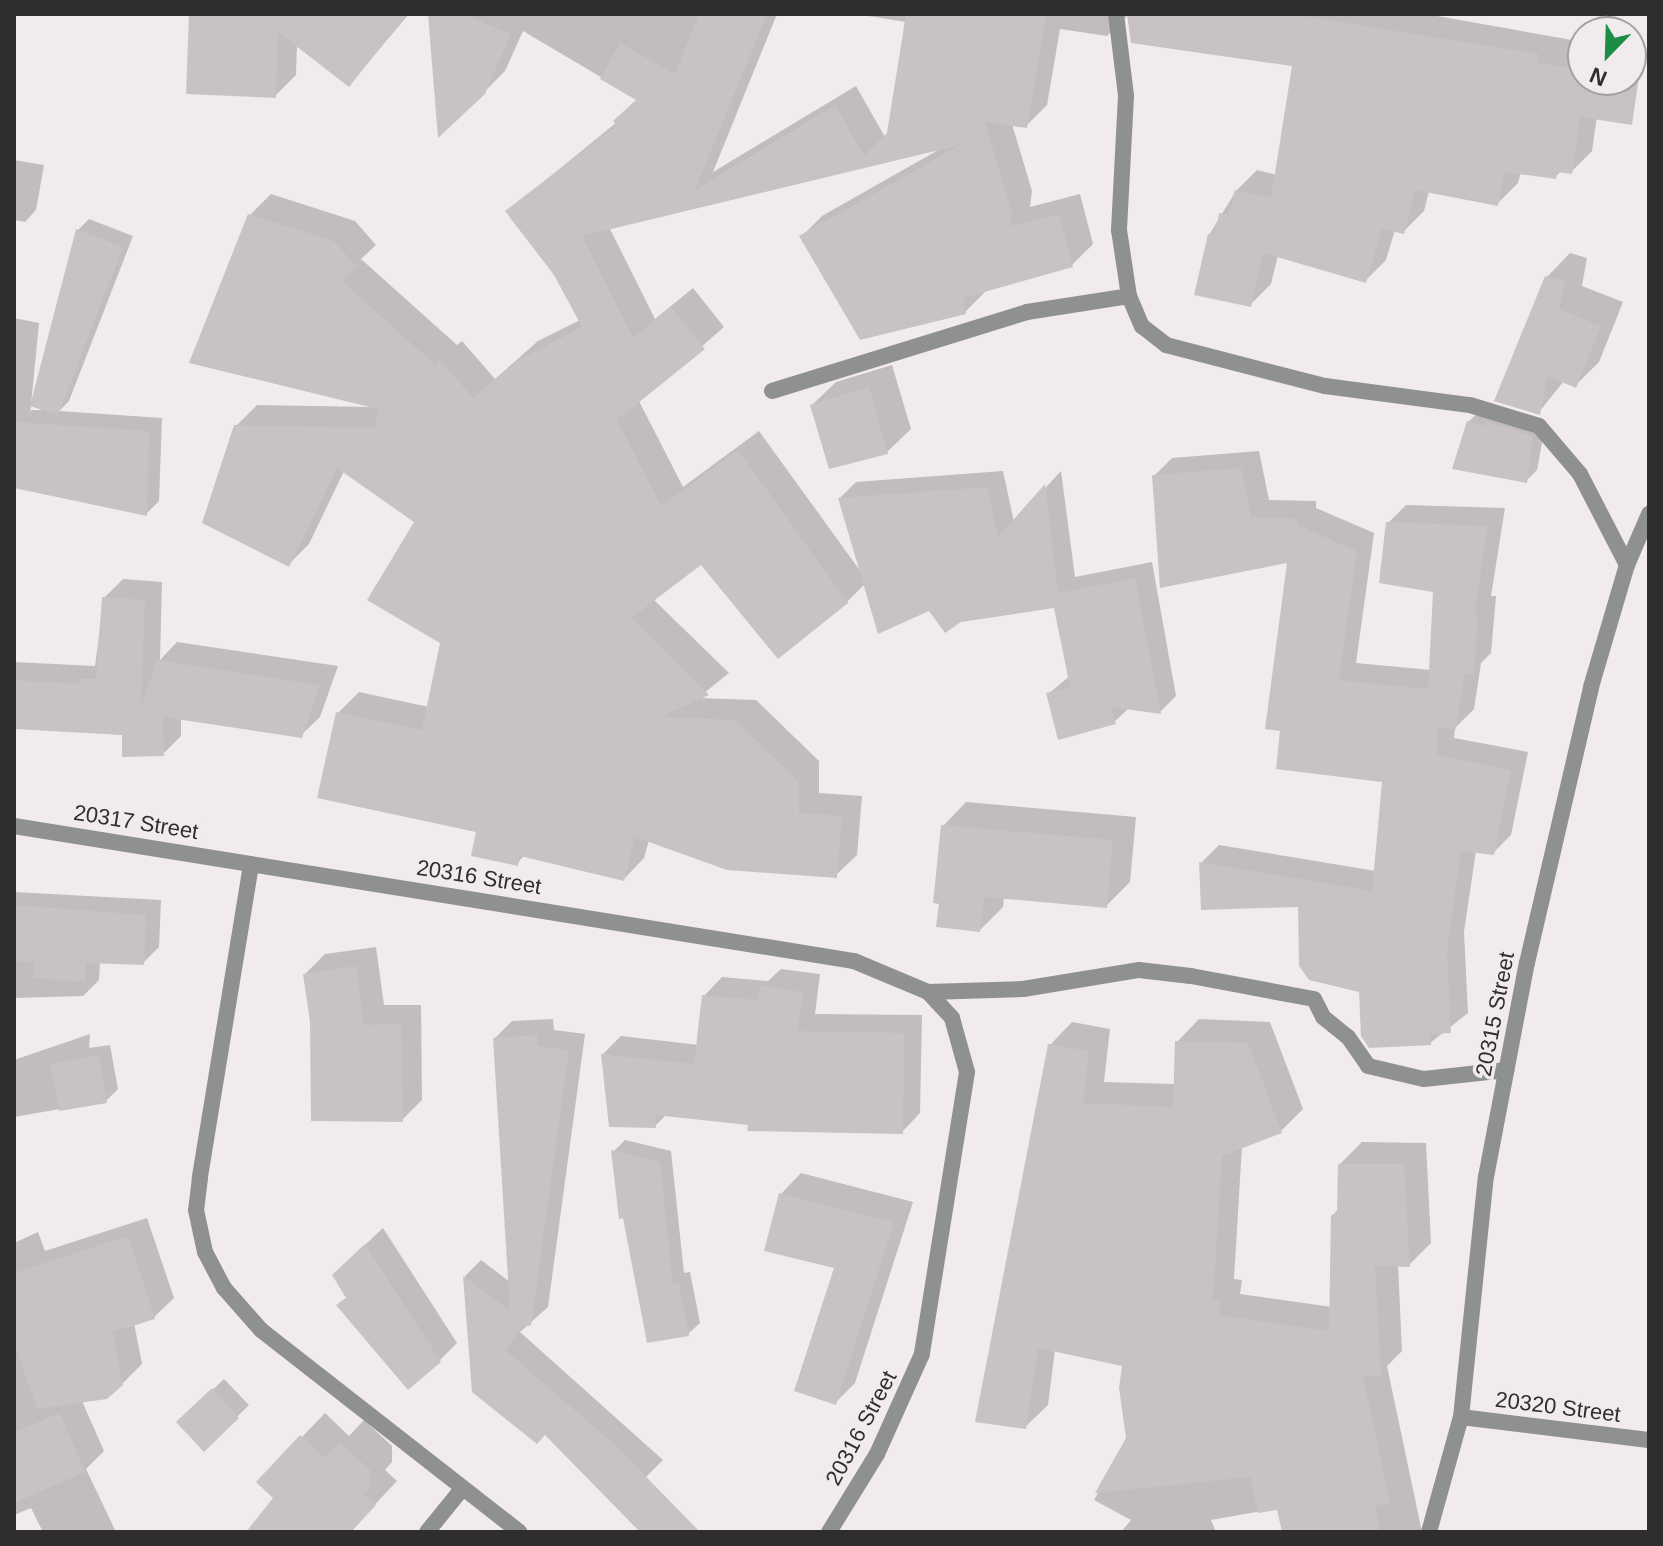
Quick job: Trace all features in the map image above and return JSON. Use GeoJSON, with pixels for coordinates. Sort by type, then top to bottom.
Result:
{"type":"FeatureCollection","features":[{"type":"Feature","properties":{"kind":"street"},"geometry":{"type":"LineString","coordinates":[[1116,14],[1126,96],[1119,230],[1129,296],[1142,326],[1166,345],[1325,386],[1470,405],[1539,426],[1580,474],[1627,565]]}},
{"type":"Feature","properties":{"kind":"street"},"geometry":{"type":"LineString","coordinates":[[772,391],[1027,312],[1129,296]]}},
{"type":"Feature","properties":{"kind":"street","name":"20315 Street"},"geometry":{"type":"LineString","coordinates":[[1429,1532],[1461,1417],[1486,1177],[1558,825],[1627,565],[1649,514]]}},
{"type":"Feature","properties":{"kind":"street","name":"20317 Street"},"geometry":{"type":"LineString","coordinates":[[14,826],[251,865]]}},
{"type":"Feature","properties":{"kind":"street"},"geometry":{"type":"LineString","coordinates":[[251,865],[196,1210],[205,1252],[224,1288],[261,1330],[520,1532]]}},
{"type":"Feature","properties":{"kind":"street","name":"20316 Street"},"geometry":{"type":"LineString","coordinates":[[251,865],[854,961],[928,992],[952,1018],[967,1072],[922,1354],[889,1432],[829,1532]]}},
{"type":"Feature","properties":{"kind":"street"},"geometry":{"type":"LineString","coordinates":[[928,992],[1023,989],[1139,970],[1191,976],[1314,999],[1323,1017],[1348,1037],[1368,1066],[1424,1079],[1507,1070]]}},
{"type":"Feature","properties":{"kind":"street","name":"20320 Street"},"geometry":{"type":"LineString","coordinates":[[1461,1417],[1649,1440]]}},
{"type":"Feature","properties":{"kind":"street"},"geometry":{"type":"LineString","coordinates":[[427,1532],[462,1489]]}},
{"type":"Feature","properties":{"kind":"building"},"geometry":{"type":"Polygon","coordinates":[[[189,14],[407,14],[349,87],[278,32],[276,98],[186,94],[189,14]]]}},
{"type":"Feature","properties":{"kind":"building"},"geometry":{"type":"Polygon","coordinates":[[[428,14],[463,14],[511,34],[485,94],[438,138],[428,14]]]}},
{"type":"Feature","properties":{"kind":"building"},"geometry":{"type":"Polygon","coordinates":[[[699,14],[767,14],[695,190],[835,105],[864,156],[887,133],[906,14],[1046,14],[1027,128],[985,122],[1012,213],[1010,226],[1059,214],[1073,267],[963,298],[966,314],[860,340],[799,236],[960,145],[582,236],[633,338],[671,307],[705,349],[617,420],[661,506],[738,450],[848,603],[778,659],[701,565],[631,618],[709,695],[660,717],[735,720],[799,782],[799,813],[842,816],[837,878],[727,870],[635,837],[624,881],[520,856],[518,866],[471,856],[476,832],[317,798],[336,712],[422,730],[440,643],[367,600],[414,522],[337,468],[289,567],[202,523],[234,425],[375,428],[378,409],[189,363],[248,214],[334,241],[357,267],[342,281],[435,365],[440,360],[473,398],[515,362],[582,327],[554,275],[505,211],[617,125],[613,121],[636,100],[600,79],[620,43],[675,74],[699,14]]]}},
{"type":"Feature","properties":{"kind":"building"},"geometry":{"type":"Polygon","coordinates":[[[1127,14],[1291,14],[1539,54],[1537,63],[1567,67],[1567,96],[1636,96],[1632,125],[1580,117],[1572,174],[1557,172],[1556,179],[1505,172],[1498,206],[1415,190],[1404,234],[1382,229],[1366,283],[1263,253],[1251,307],[1194,295],[1208,234],[1215,235],[1219,213],[1229,215],[1235,190],[1271,198],[1292,66],[1131,43],[1127,14]]]}},
{"type":"Feature","properties":{"kind":"building"},"geometry":{"type":"Polygon","coordinates":[[[76,229],[123,247],[58,415],[30,406],[76,229]]]}},
{"type":"Feature","properties":{"kind":"building"},"geometry":{"type":"Polygon","coordinates":[[[1545,276],[1565,281],[1559,309],[1601,326],[1576,388],[1547,376],[1540,415],[1494,401],[1545,276]]]}},
{"type":"Feature","properties":{"kind":"building"},"geometry":{"type":"Polygon","coordinates":[[[869,387],[888,454],[829,469],[810,405],[869,387]]]}},
{"type":"Feature","properties":{"kind":"building"},"geometry":{"type":"Polygon","coordinates":[[[1467,421],[1483,426],[1486,421],[1533,436],[1527,483],[1452,469],[1467,421]]]}},
{"type":"Feature","properties":{"kind":"building"},"geometry":{"type":"Polygon","coordinates":[[[14,422],[149,431],[147,516],[14,488],[14,422]]]}},
{"type":"Feature","properties":{"kind":"building"},"geometry":{"type":"Polygon","coordinates":[[[1241,468],[1251,517],[1298,519],[1298,525],[1357,551],[1339,680],[1428,689],[1433,592],[1379,583],[1386,522],[1488,526],[1474,614],[1478,614],[1474,674],[1465,673],[1456,729],[1438,727],[1437,755],[1511,770],[1494,855],[1461,851],[1447,951],[1451,1033],[1430,1034],[1431,1045],[1369,1048],[1361,1036],[1359,992],[1309,980],[1299,966],[1298,907],[1201,910],[1199,862],[1372,891],[1382,782],[1276,769],[1280,731],[1265,729],[1287,563],[1160,588],[1152,475],[1241,468]]]}},
{"type":"Feature","properties":{"kind":"building"},"geometry":{"type":"Polygon","coordinates":[[[1045,484],[1058,593],[1135,578],[1161,714],[1111,707],[1116,724],[1058,740],[1046,693],[1070,687],[1054,608],[961,622],[945,633],[929,611],[878,634],[838,498],[987,487],[998,537],[1045,484]]]}},
{"type":"Feature","properties":{"kind":"building"},"geometry":{"type":"Polygon","coordinates":[[[102,597],[145,600],[141,706],[157,660],[320,685],[302,738],[163,717],[164,756],[122,757],[122,735],[14,729],[14,680],[79,684],[79,679],[96,679],[102,597]]]}},
{"type":"Feature","properties":{"kind":"building"},"geometry":{"type":"Polygon","coordinates":[[[941,825],[1113,840],[1107,908],[984,897],[980,932],[936,927],[939,904],[933,903],[941,825]]]}},
{"type":"Feature","properties":{"kind":"building"},"geometry":{"type":"Polygon","coordinates":[[[14,905],[146,915],[144,965],[86,963],[85,982],[34,978],[34,962],[14,961],[14,905]]]}},
{"type":"Feature","properties":{"kind":"building"},"geometry":{"type":"Polygon","coordinates":[[[356,966],[364,1025],[401,1024],[403,1122],[311,1121],[310,1022],[303,974],[356,966]]]}},
{"type":"Feature","properties":{"kind":"building"},"geometry":{"type":"Polygon","coordinates":[[[760,986],[803,992],[798,1031],[904,1033],[903,1134],[747,1131],[748,1125],[655,1115],[656,1128],[609,1127],[601,1054],[694,1064],[702,995],[758,1000],[760,986]]]}},
{"type":"Feature","properties":{"kind":"building"},"geometry":{"type":"Polygon","coordinates":[[[537,1035],[538,1046],[569,1050],[531,1326],[524,1325],[505,1350],[614,1444],[700,1532],[640,1532],[545,1435],[537,1444],[472,1392],[463,1276],[510,1311],[493,1038],[537,1035]]]}},
{"type":"Feature","properties":{"kind":"building"},"geometry":{"type":"Polygon","coordinates":[[[1175,1041],[1248,1043],[1282,1133],[1222,1156],[1213,1300],[1221,1301],[1219,1315],[1329,1331],[1331,1215],[1337,1214],[1338,1164],[1404,1164],[1410,1267],[1375,1266],[1381,1375],[1363,1376],[1390,1503],[1375,1506],[1380,1532],[1282,1532],[1277,1510],[1258,1513],[1250,1477],[1095,1493],[1126,1438],[1119,1388],[1122,1366],[1038,1348],[1026,1429],[975,1422],[1048,1044],[1089,1051],[1083,1103],[1173,1107],[1175,1041]]]}},
{"type":"Feature","properties":{"kind":"building"},"geometry":{"type":"Polygon","coordinates":[[[99,1055],[107,1103],[59,1111],[50,1064],[99,1055]]]}},
{"type":"Feature","properties":{"kind":"building"},"geometry":{"type":"Polygon","coordinates":[[[611,1150],[660,1162],[673,1284],[679,1283],[689,1336],[647,1343],[623,1218],[619,1219],[611,1150]]]}},
{"type":"Feature","properties":{"kind":"building"},"geometry":{"type":"Polygon","coordinates":[[[779,1193],[894,1222],[836,1405],[794,1391],[834,1268],[764,1251],[779,1193]]]}},
{"type":"Feature","properties":{"kind":"building"},"geometry":{"type":"Polygon","coordinates":[[[128,1236],[155,1319],[113,1332],[123,1385],[107,1399],[37,1409],[14,1341],[14,1273],[128,1236]]]}},
{"type":"Feature","properties":{"kind":"building"},"geometry":{"type":"Polygon","coordinates":[[[365,1244],[441,1362],[408,1390],[336,1305],[346,1298],[332,1275],[365,1244]]]}},
{"type":"Feature","properties":{"kind":"building"},"geometry":{"type":"Polygon","coordinates":[[[212,1388],[239,1418],[204,1452],[176,1422],[212,1388]]]}},
{"type":"Feature","properties":{"kind":"building"},"geometry":{"type":"Polygon","coordinates":[[[60,1413],[85,1472],[14,1503],[14,1432],[60,1413]]]}},
{"type":"Feature","properties":{"kind":"building"},"geometry":{"type":"Polygon","coordinates":[[[300,1435],[325,1458],[340,1442],[370,1470],[370,1487],[363,1494],[376,1505],[351,1532],[246,1532],[273,1498],[256,1482],[300,1435]]]}}]}
